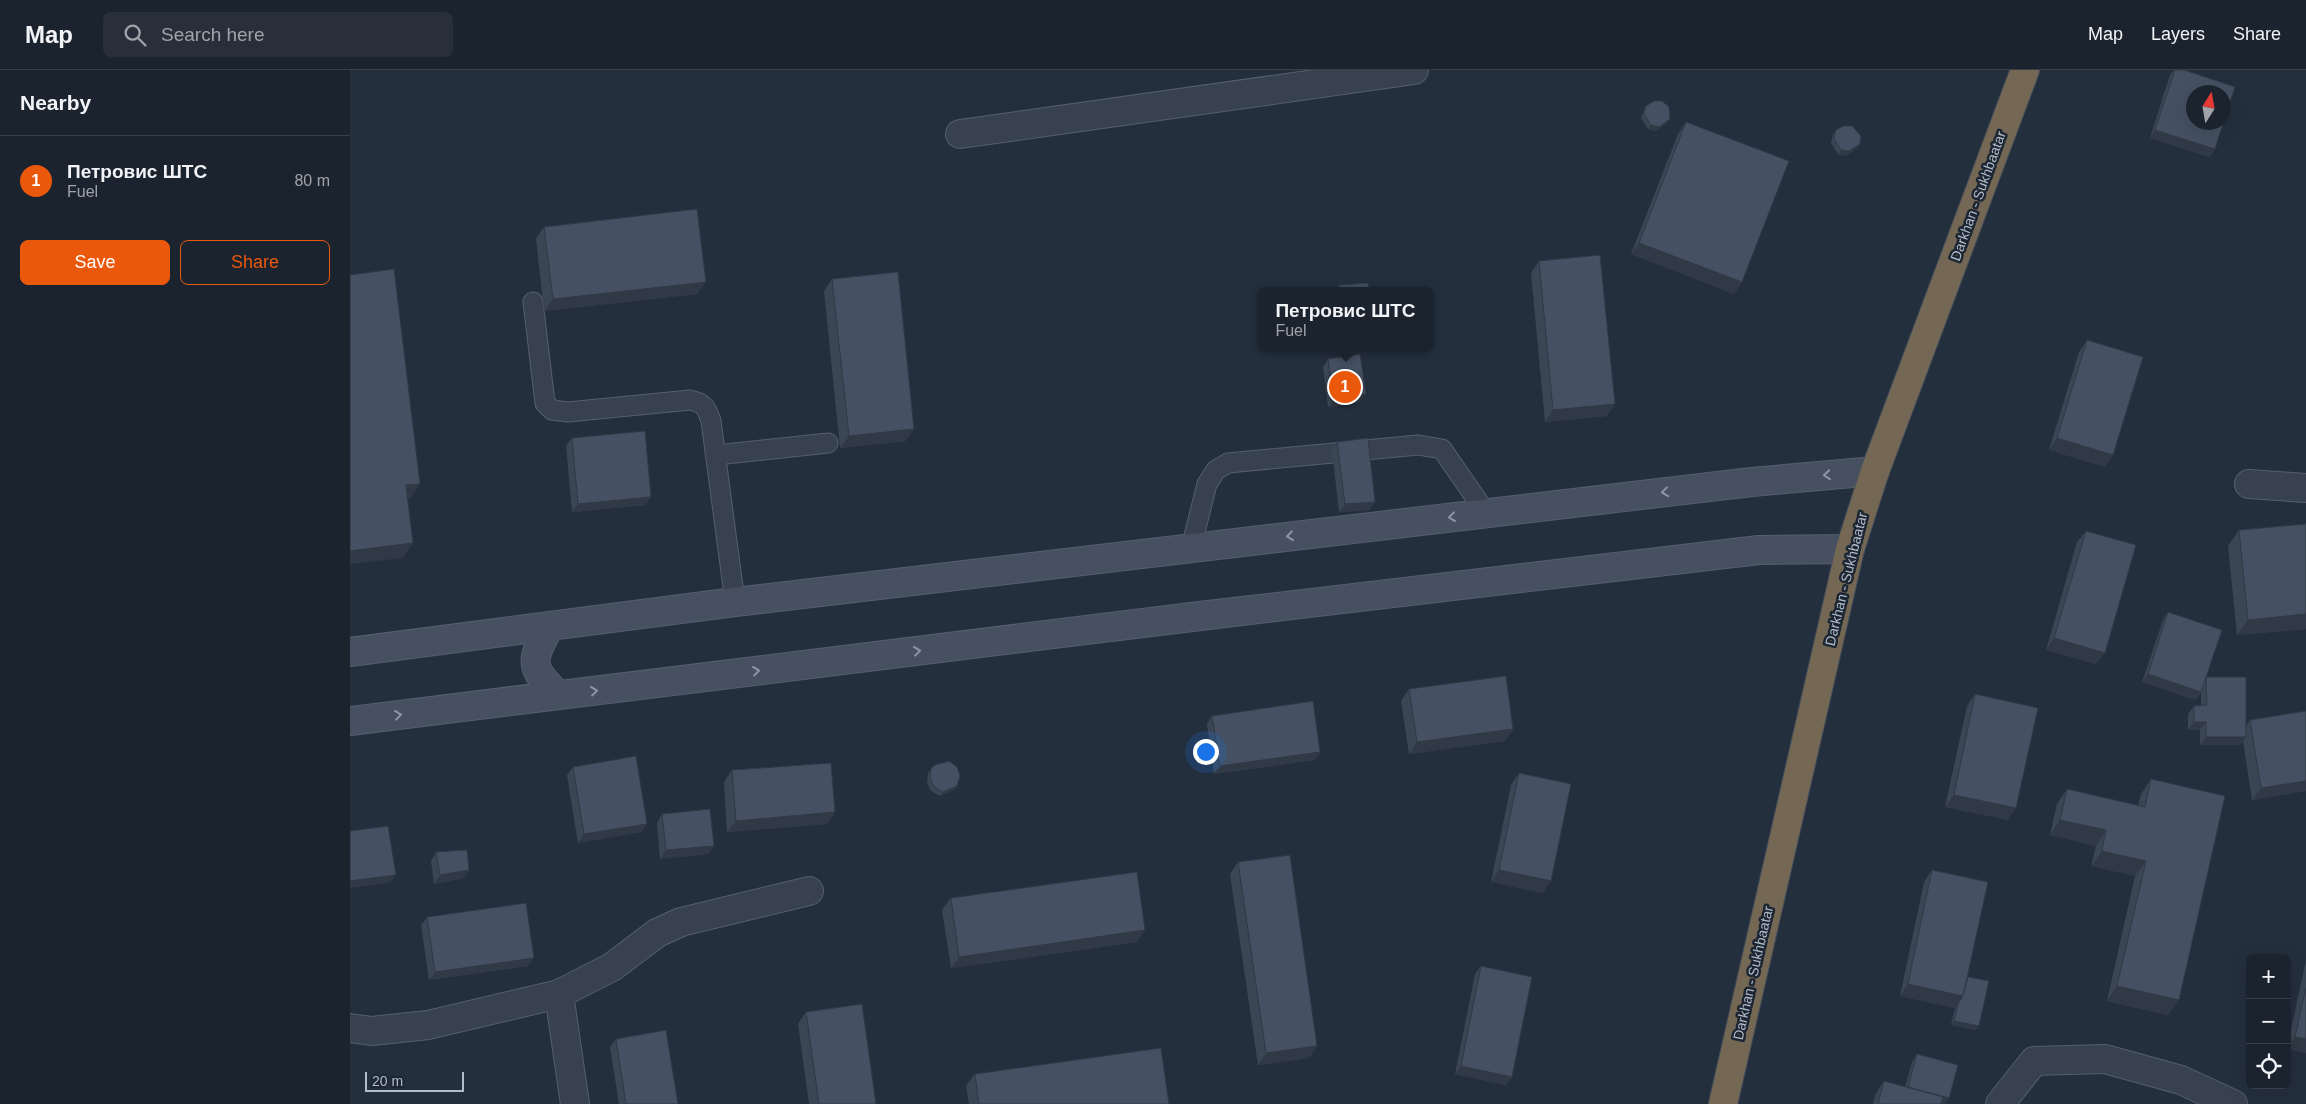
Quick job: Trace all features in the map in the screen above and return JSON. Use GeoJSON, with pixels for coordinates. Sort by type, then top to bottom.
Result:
{"type":"FeatureCollection","features":[{"type":"Feature","properties":{"kind":"highway","name":"Darkhan - Sukhbaatar"},"geometry":{"type":"LineString","coordinates":[[1723,1104],[1850,549],[1876,471],[2025,70]]}},
{"type":"Feature","properties":{"kind":"main road"},"geometry":{"type":"LineString","coordinates":[[350,652],[735,602],[1752,482],[1876,471]]}},
{"type":"Feature","properties":{"kind":"main road"},"geometry":{"type":"LineString","coordinates":[[350,721],[1759,550],[1850,549]]}},
{"type":"Feature","properties":{"kind":"main road"},"geometry":{"type":"LineString","coordinates":[[550,626],[537,648],[534,667],[542,679],[558,695]]}},
{"type":"Feature","properties":{"kind":"street"},"geometry":{"type":"LineString","coordinates":[[960,134],[1414,70]]}},
{"type":"Feature","properties":{"kind":"street"},"geometry":{"type":"LineString","coordinates":[[2249,484],[2306,488]]}},
{"type":"Feature","properties":{"kind":"street"},"geometry":{"type":"LineString","coordinates":[[350,1028],[372,1031],[428,1026],[559,994],[612,968],[658,933],[681,922],[809,891]]}},
{"type":"Feature","properties":{"kind":"street"},"geometry":{"type":"LineString","coordinates":[[559,994],[575,1104]]}},
{"type":"Feature","properties":{"kind":"street"},"geometry":{"type":"LineString","coordinates":[[2000,1104],[2034,1061],[2105,1059],[2181,1080],[2233,1104]]}},
{"type":"Feature","properties":{"kind":"lane"},"geometry":{"type":"LineString","coordinates":[[533,302],[545,403],[552,410],[568,412],[690,400],[701,402],[708,409],[716,455],[735,602]]}},
{"type":"Feature","properties":{"kind":"lane"},"geometry":{"type":"LineString","coordinates":[[716,455],[828,443]]}},
{"type":"Feature","properties":{"kind":"lane"},"geometry":{"type":"LineString","coordinates":[[1191,548],[1207,484],[1216,470],[1228,463],[1418,445],[1429,446],[1442,449],[1486,513]]}},
{"type":"Feature","properties":{"kind":"building"},"geometry":{"type":"Polygon","coordinates":[[[2175,70],[2184,70],[2229,85],[2186,85],[2186,130],[2221,130],[2215,149],[2155,130],[2175,70]]]}},
{"type":"Feature","properties":{"kind":"building"},"geometry":{"type":"Polygon","coordinates":[[[2231,86],[2235,87],[2231,99],[2231,86]]]}},
{"type":"Feature","properties":{"kind":"building"},"geometry":{"type":"Polygon","coordinates":[[[1654,101],[1662,101],[1669,107],[1670,119],[1659,127],[1651,125],[1644,114],[1646,106],[1654,101]]]}},
{"type":"Feature","properties":{"kind":"building"},"geometry":{"type":"Polygon","coordinates":[[[1686,122],[1789,161],[1742,282],[1639,243],[1686,122]]]}},
{"type":"Feature","properties":{"kind":"building"},"geometry":{"type":"Polygon","coordinates":[[[1843,126],[1852,126],[1861,136],[1860,144],[1849,151],[1841,150],[1834,139],[1836,130],[1843,126]]]}},
{"type":"Feature","properties":{"kind":"building"},"geometry":{"type":"Polygon","coordinates":[[[697,209],[706,282],[553,299],[544,227],[697,209]]]}},
{"type":"Feature","properties":{"kind":"building"},"geometry":{"type":"Polygon","coordinates":[[[1600,255],[1615,404],[1553,410],[1539,261],[1600,255]]]}},
{"type":"Feature","properties":{"kind":"building"},"geometry":{"type":"Polygon","coordinates":[[[394,269],[420,484],[406,485],[413,543],[350,551],[350,275],[394,269]]]}},
{"type":"Feature","properties":{"kind":"building"},"geometry":{"type":"Polygon","coordinates":[[[898,272],[914,429],[849,436],[832,279],[898,272]]]}},
{"type":"Feature","properties":{"kind":"building"},"geometry":{"type":"Polygon","coordinates":[[[1368,283],[1369,287],[1339,287],[1339,285],[1368,283]]]}},
{"type":"Feature","properties":{"kind":"building"},"geometry":{"type":"Polygon","coordinates":[[[2087,340],[2143,357],[2113,455],[2057,438],[2087,340]]]}},
{"type":"Feature","properties":{"kind":"building"},"geometry":{"type":"Polygon","coordinates":[[[1360,354],[1366,394],[1334,399],[1328,359],[1360,354]]]}},
{"type":"Feature","properties":{"kind":"building"},"geometry":{"type":"Polygon","coordinates":[[[645,431],[651,497],[578,504],[572,438],[645,431]]]}},
{"type":"Feature","properties":{"kind":"building"},"geometry":{"type":"Polygon","coordinates":[[[1368,438],[1375,502],[1345,504],[1337,442],[1368,438]]]}},
{"type":"Feature","properties":{"kind":"building"},"geometry":{"type":"Polygon","coordinates":[[[2306,524],[2306,614],[2248,620],[2239,530],[2306,524]]]}},
{"type":"Feature","properties":{"kind":"building"},"geometry":{"type":"Polygon","coordinates":[[[2086,531],[2136,545],[2105,653],[2054,638],[2086,531]]]}},
{"type":"Feature","properties":{"kind":"building"},"geometry":{"type":"Polygon","coordinates":[[[2168,612],[2222,630],[2201,692],[2148,674],[2168,612]]]}},
{"type":"Feature","properties":{"kind":"building"},"geometry":{"type":"Polygon","coordinates":[[[1506,676],[1513,729],[1417,742],[1409,689],[1506,676]]]}},
{"type":"Feature","properties":{"kind":"building"},"geometry":{"type":"Polygon","coordinates":[[[2206,677],[2246,677],[2246,737],[2206,737],[2206,722],[2194,722],[2194,706],[2207,705],[2206,677]]]}},
{"type":"Feature","properties":{"kind":"building"},"geometry":{"type":"Polygon","coordinates":[[[1975,694],[2038,708],[2016,808],[1954,795],[1975,694]]]}},
{"type":"Feature","properties":{"kind":"building"},"geometry":{"type":"Polygon","coordinates":[[[1313,701],[1320,752],[1220,766],[1212,716],[1313,701]]]}},
{"type":"Feature","properties":{"kind":"building"},"geometry":{"type":"Polygon","coordinates":[[[2306,711],[2306,781],[2261,788],[2250,720],[2306,711]]]}},
{"type":"Feature","properties":{"kind":"building"},"geometry":{"type":"Polygon","coordinates":[[[636,756],[647,824],[584,834],[573,767],[636,756]]]}},
{"type":"Feature","properties":{"kind":"building"},"geometry":{"type":"Polygon","coordinates":[[[949,761],[957,767],[960,776],[957,786],[943,792],[934,787],[930,778],[931,769],[935,765],[949,761]]]}},
{"type":"Feature","properties":{"kind":"building"},"geometry":{"type":"Polygon","coordinates":[[[831,763],[835,812],[736,821],[732,770],[831,763]]]}},
{"type":"Feature","properties":{"kind":"building"},"geometry":{"type":"Polygon","coordinates":[[[1519,773],[1571,784],[1551,881],[1499,870],[1519,773]]]}},
{"type":"Feature","properties":{"kind":"building"},"geometry":{"type":"Polygon","coordinates":[[[2151,779],[2225,796],[2179,1000],[2117,986],[2146,861],[2102,851],[2106,830],[2060,820],[2067,789],[2145,807],[2151,779]]]}},
{"type":"Feature","properties":{"kind":"building"},"geometry":{"type":"Polygon","coordinates":[[[710,809],[714,846],[666,850],[662,814],[710,809]]]}},
{"type":"Feature","properties":{"kind":"building"},"geometry":{"type":"Polygon","coordinates":[[[388,826],[396,875],[350,881],[350,831],[388,826]]]}},
{"type":"Feature","properties":{"kind":"building"},"geometry":{"type":"Polygon","coordinates":[[[467,850],[469,870],[440,875],[436,852],[467,850]]]}},
{"type":"Feature","properties":{"kind":"building"},"geometry":{"type":"Polygon","coordinates":[[[1290,855],[1317,1046],[1266,1053],[1238,862],[1290,855]]]}},
{"type":"Feature","properties":{"kind":"building"},"geometry":{"type":"Polygon","coordinates":[[[1932,870],[1988,882],[1963,996],[1908,984],[1932,870]]]}},
{"type":"Feature","properties":{"kind":"building"},"geometry":{"type":"Polygon","coordinates":[[[1137,872],[1145,930],[959,957],[951,898],[1137,872]]]}},
{"type":"Feature","properties":{"kind":"building"},"geometry":{"type":"Polygon","coordinates":[[[526,903],[534,958],[435,972],[427,917],[526,903]]]}},
{"type":"Feature","properties":{"kind":"building"},"geometry":{"type":"Polygon","coordinates":[[[1481,966],[1532,977],[1512,1077],[1461,1066],[1481,966]]]}},
{"type":"Feature","properties":{"kind":"building"},"geometry":{"type":"Polygon","coordinates":[[[1968,977],[1989,981],[1979,1026],[1954,1021],[1968,977]]]}},
{"type":"Feature","properties":{"kind":"building"},"geometry":{"type":"Polygon","coordinates":[[[2306,987],[2306,1039],[2295,1037],[2306,987]]]}},
{"type":"Feature","properties":{"kind":"building"},"geometry":{"type":"Polygon","coordinates":[[[862,1004],[876,1104],[819,1104],[806,1012],[862,1004]]]}},
{"type":"Feature","properties":{"kind":"building"},"geometry":{"type":"Polygon","coordinates":[[[666,1030],[678,1104],[626,1104],[616,1039],[666,1030]]]}},
{"type":"Feature","properties":{"kind":"building"},"geometry":{"type":"Polygon","coordinates":[[[1161,1048],[1169,1104],[979,1104],[975,1074],[1161,1048]]]}},
{"type":"Feature","properties":{"kind":"building"},"geometry":{"type":"Polygon","coordinates":[[[1917,1054],[1958,1065],[1949,1098],[1908,1087],[1917,1054]]]}},
{"type":"Feature","properties":{"kind":"building"},"geometry":{"type":"Polygon","coordinates":[[[1884,1081],[1943,1097],[1941,1104],[1878,1104],[1884,1081]]]}},
{"type":"Feature","properties":{"kind":"place","name":"Петровис ШТС"},"geometry":{"type":"Point","coordinates":[1345,387]}}]}
